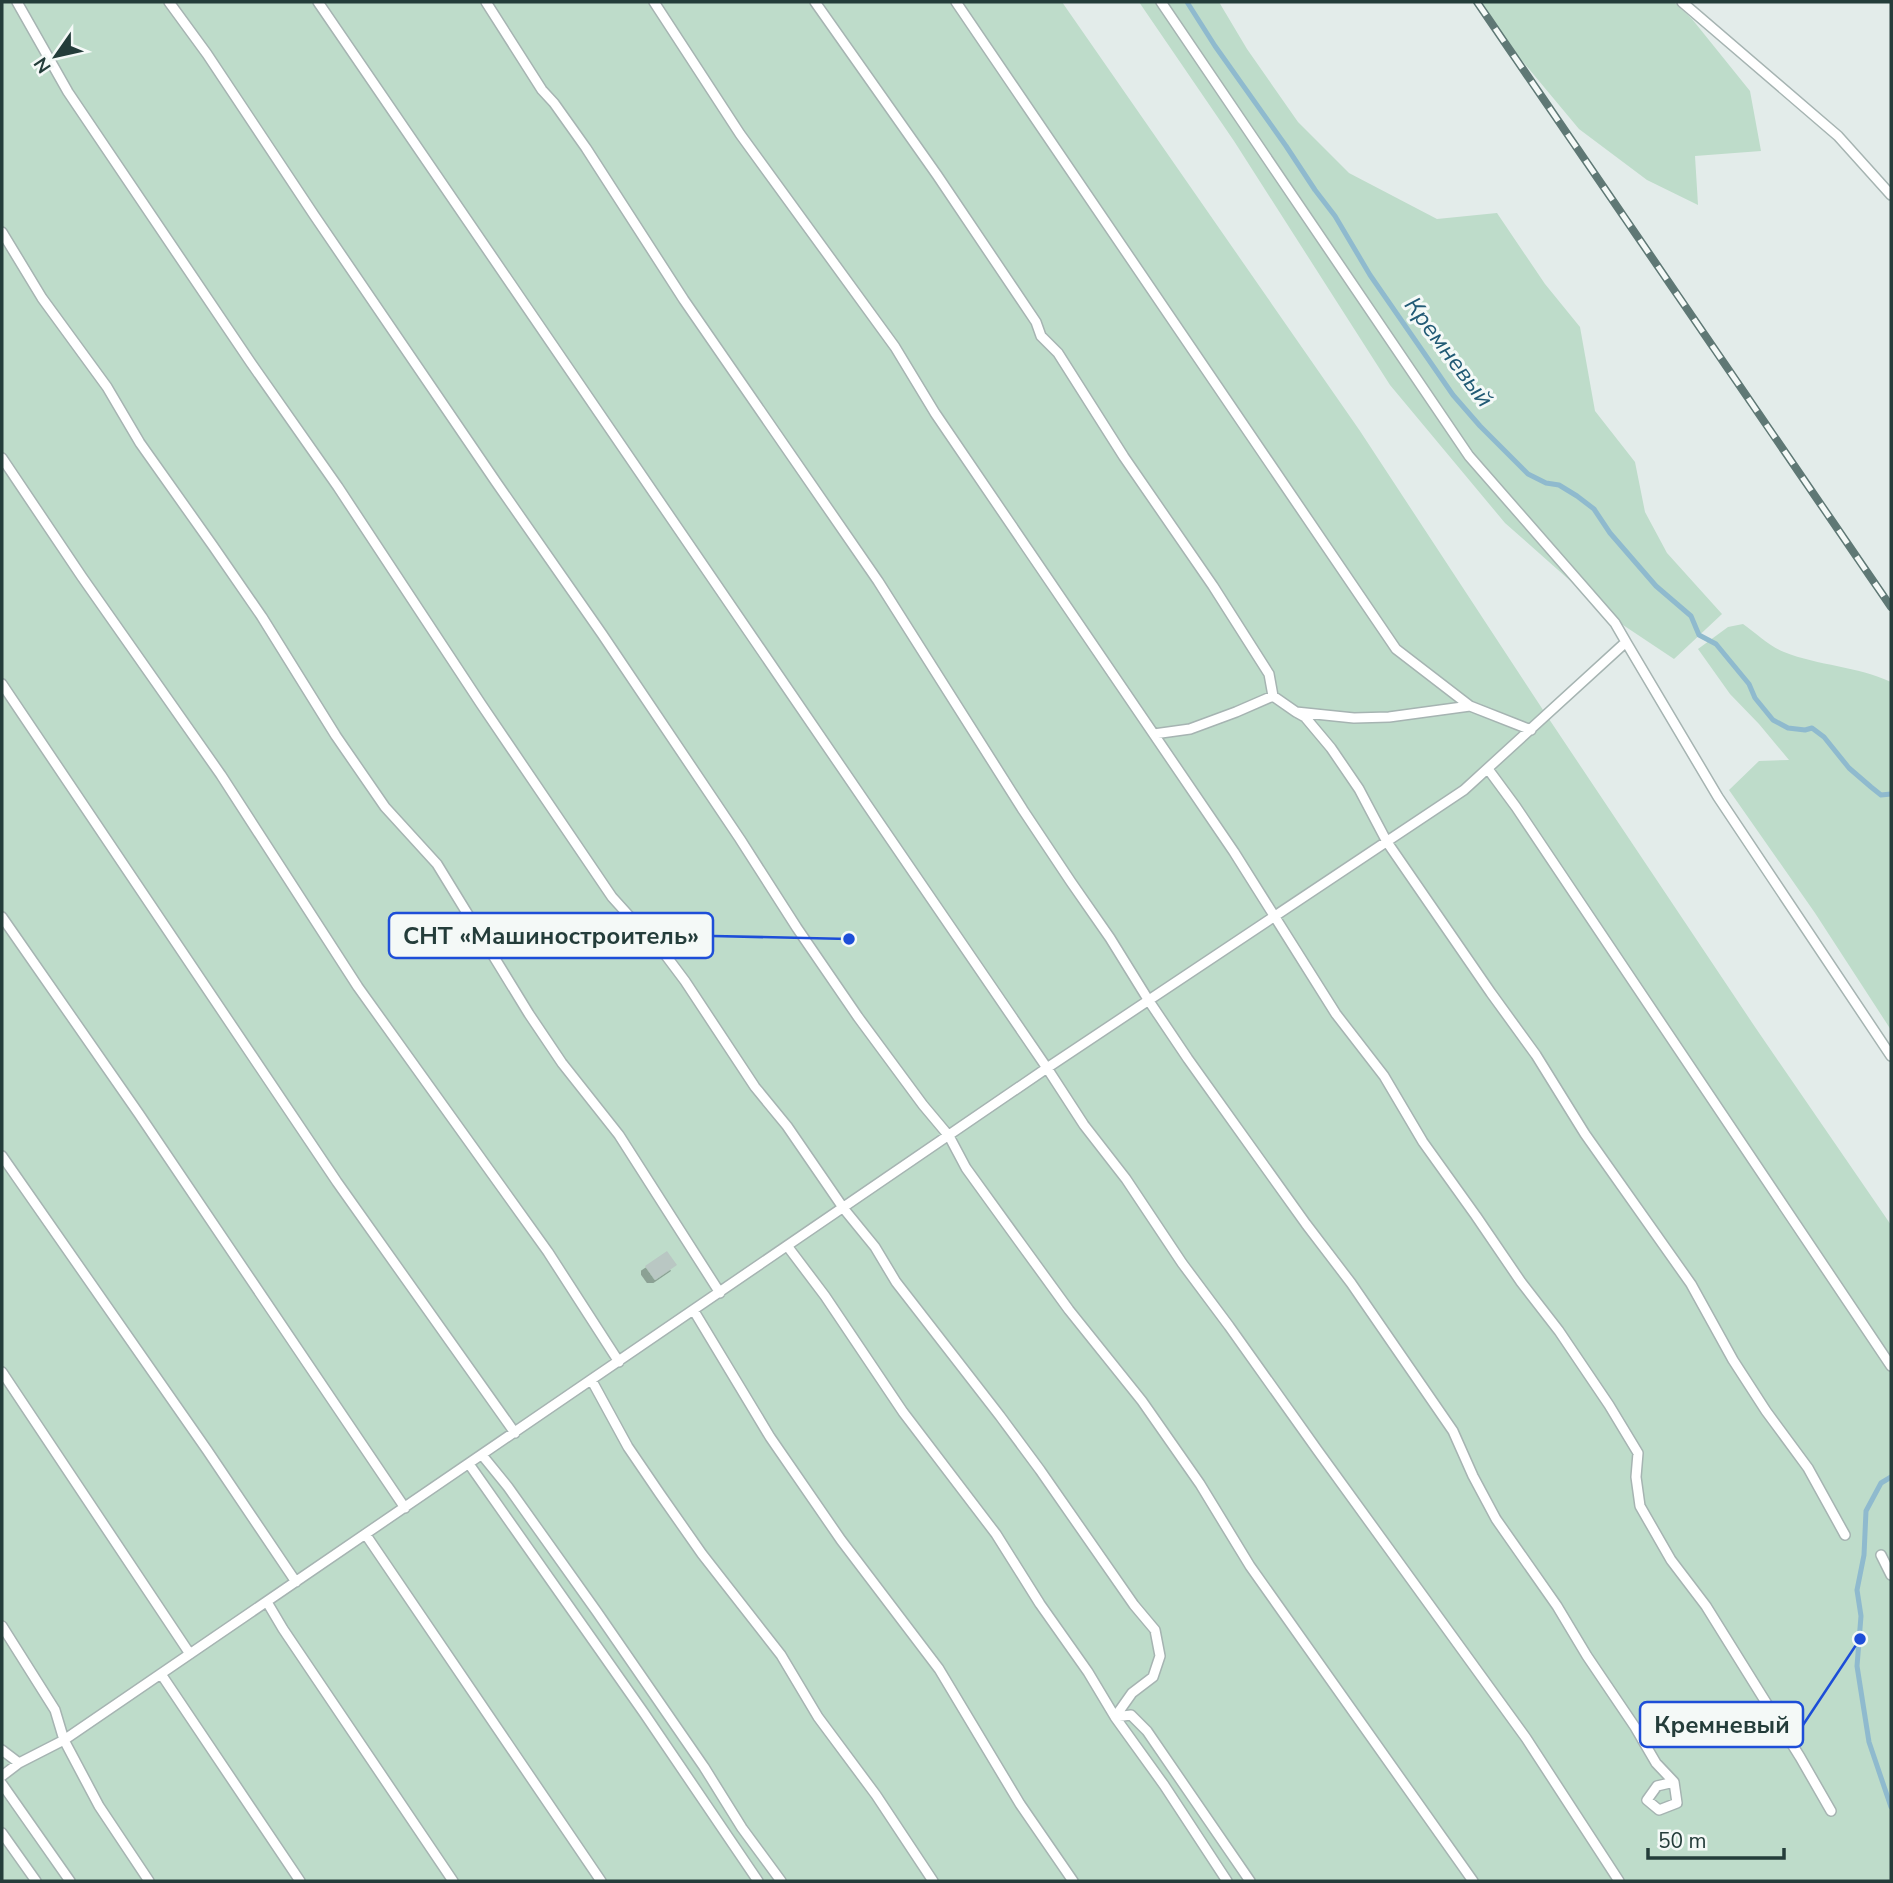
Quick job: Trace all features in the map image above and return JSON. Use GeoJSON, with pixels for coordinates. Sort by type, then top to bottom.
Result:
{"type":"FeatureCollection","features":[{"type":"Feature","properties":{"kind":"lane"},"geometry":{"type":"LineString","coordinates":[[17,2],[68,92],[612,897],[655,941],[685,981],[755,1087],[787,1126],[844,1209],[875,1247],[896,1283],[1000,1416],[1134,1605],[1155,1630],[1160,1656],[1153,1677],[1132,1693],[1115,1717]]}},
{"type":"Feature","properties":{"kind":"lane"},"geometry":{"type":"LineString","coordinates":[[169,2],[602,634],[805,940],[923,1105],[949,1136],[966,1168],[1060,1299],[1142,1401],[1200,1484],[1250,1566],[1473,1881]]}},
{"type":"Feature","properties":{"kind":"lane"},"geometry":{"type":"LineString","coordinates":[[318,2],[1084,1125],[1526,1738],[1619,1881]]}},
{"type":"Feature","properties":{"kind":"lane"},"geometry":{"type":"LineString","coordinates":[[486,2],[542,90],[593,158],[684,300],[871,571],[1023,810],[1188,1059],[1351,1283],[1453,1431],[1496,1519],[1557,1606],[1656,1763],[1674,1782]]}},
{"type":"Feature","properties":{"kind":"lane"},"geometry":{"type":"LineString","coordinates":[[654,2],[740,134],[895,347],[935,413],[1276,917],[1336,1014],[1384,1076],[1423,1142],[1609,1405],[1638,1453],[1636,1477],[1640,1506],[1671,1560],[1706,1606],[1832,1811]]}},
{"type":"Feature","properties":{"kind":"lane"},"geometry":{"type":"LineString","coordinates":[[815,2],[1022,300],[1036,322],[1041,336],[1059,352],[1124,457],[1213,586],[1269,674],[1273,696],[1305,717],[1331,748],[1359,789],[1387,842],[1691,1284],[1733,1360],[1808,1468],[1846,1535]]}},
{"type":"Feature","properties":{"kind":"lane"},"geometry":{"type":"LineString","coordinates":[[956,2],[1396,649],[1470,706],[1531,730]]}},
{"type":"Feature","properties":{"kind":"lane"},"geometry":{"type":"LineString","coordinates":[[1161,2],[1469,456],[1615,624],[1718,797],[1891,1056]]}},
{"type":"Feature","properties":{"kind":"lane"},"geometry":{"type":"LineString","coordinates":[[1682,2],[1838,136],[1891,195]]}},
{"type":"Feature","properties":{"kind":"lane"},"geometry":{"type":"LineString","coordinates":[[2,232],[42,298],[107,387],[140,443],[255,607],[336,736],[386,807],[437,864],[529,1014],[562,1063],[619,1135],[720,1293]]}},
{"type":"Feature","properties":{"kind":"lane"},"geometry":{"type":"LineString","coordinates":[[2,458],[82,577],[222,775],[358,986],[548,1252],[619,1362]]}},
{"type":"Feature","properties":{"kind":"lane"},"geometry":{"type":"LineString","coordinates":[[2,1776],[19,1763],[64,1740],[1047,1069],[1464,790],[1626,642]]}},
{"type":"Feature","properties":{"kind":"lane"},"geometry":{"type":"LineString","coordinates":[[2,684],[337,1182],[515,1433]]}},
{"type":"Feature","properties":{"kind":"lane"},"geometry":{"type":"LineString","coordinates":[[1154,734],[1190,729],[1273,696]]}},
{"type":"Feature","properties":{"kind":"lane"},"geometry":{"type":"LineString","coordinates":[[1296,712],[1354,718],[1390,717],[1470,706]]}},
{"type":"Feature","properties":{"kind":"lane"},"geometry":{"type":"LineString","coordinates":[[1488,769],[1891,1366]]}},
{"type":"Feature","properties":{"kind":"lane"},"geometry":{"type":"LineString","coordinates":[[2,917],[139,1114],[405,1508]]}},
{"type":"Feature","properties":{"kind":"lane"},"geometry":{"type":"LineString","coordinates":[[2,1156],[296,1582]]}},
{"type":"Feature","properties":{"kind":"lane"},"geometry":{"type":"LineString","coordinates":[[788,1247],[904,1412],[996,1534],[1115,1717],[1164,1785],[1227,1881]]}},
{"type":"Feature","properties":{"kind":"lane"},"geometry":{"type":"LineString","coordinates":[[694,1311],[770,1437],[841,1540],[939,1669],[1020,1804],[1073,1881]]}},
{"type":"Feature","properties":{"kind":"lane"},"geometry":{"type":"LineString","coordinates":[[2,1372],[190,1654]]}},
{"type":"Feature","properties":{"kind":"lane"},"geometry":{"type":"LineString","coordinates":[[592,1381],[628,1447],[660,1494],[702,1554],[781,1655],[818,1717],[876,1795],[933,1881]]}},
{"type":"Feature","properties":{"kind":"lane"},"geometry":{"type":"LineString","coordinates":[[482,1455],[560,1560],[781,1881]]}},
{"type":"Feature","properties":{"kind":"lane"},"geometry":{"type":"LineString","coordinates":[[469,1464],[758,1881]]}},
{"type":"Feature","properties":{"kind":"lane"},"geometry":{"type":"LineString","coordinates":[[366,1535],[601,1881]]}},
{"type":"Feature","properties":{"kind":"lane"},"geometry":{"type":"LineString","coordinates":[[1881,1555],[1891,1575]]}},
{"type":"Feature","properties":{"kind":"lane"},"geometry":{"type":"LineString","coordinates":[[267,1602],[453,1881]]}},
{"type":"Feature","properties":{"kind":"lane"},"geometry":{"type":"LineString","coordinates":[[2,1626],[55,1710],[64,1740],[99,1806],[149,1881]]}},
{"type":"Feature","properties":{"kind":"lane"},"geometry":{"type":"LineString","coordinates":[[161,1674],[300,1881]]}},
{"type":"Feature","properties":{"kind":"lane"},"geometry":{"type":"LineString","coordinates":[[1115,1717],[1131,1715],[1147,1731],[1250,1881]]}},
{"type":"Feature","properties":{"kind":"lane"},"geometry":{"type":"LineString","coordinates":[[2,1750],[19,1763]]}},
{"type":"Feature","properties":{"kind":"lane"},"geometry":{"type":"LineString","coordinates":[[2,1784],[70,1881]]}},
{"type":"Feature","properties":{"kind":"lane"},"geometry":{"type":"LineString","coordinates":[[2,1833],[36,1881]]}},
{"type":"Feature","properties":{"kind":"green space"},"geometry":{"type":"Polygon","coordinates":[[[2,2],[1062,2],[1360,431],[1547,716],[1891,1225],[1891,1881],[2,1881],[2,2]]]}},
{"type":"Feature","properties":{"kind":"green space"},"geometry":{"type":"Polygon","coordinates":[[[1139,2],[1219,2],[1247,49],[1298,122],[1349,173],[1437,219],[1497,213],[1545,284],[1580,327],[1595,411],[1635,462],[1645,512],[1667,553],[1722,614],[1674,659],[1611,617],[1505,523],[1390,385],[1234,141],[1139,2]]]}},
{"type":"Feature","properties":{"kind":"green space"},"geometry":{"type":"Polygon","coordinates":[[[1473,2],[1674,2],[1692,19],[1750,91],[1761,151],[1695,156],[1698,205],[1647,180],[1579,129],[1473,2]]]}},
{"type":"Feature","properties":{"kind":"green space"},"geometry":{"type":"Polygon","coordinates":[[[1743,624],[1784,652],[1891,682],[1891,1030],[1815,913],[1729,790],[1759,761],[1789,760],[1730,694],[1698,649],[1728,627],[1743,624]]]}},
{"type":"Feature","properties":{"kind":"building"},"geometry":{"type":"Polygon","coordinates":[[[667,1251],[677,1265],[655,1280],[645,1266],[667,1251]]]}},
{"type":"Feature","properties":{"kind":"waterway","name":"Кремневый"},"geometry":{"type":"LineString","coordinates":[[1187,2],[1335,216],[1370,275],[1453,395],[1480,426],[1528,474],[1546,483],[1559,485],[1594,509],[1610,533],[1656,586],[1691,616],[1699,635],[1716,644],[1749,684],[1755,698],[1773,720],[1788,728],[1812,728],[1824,737],[1849,768],[1871,787],[1881,795],[1891,794]]}},
{"type":"Feature","properties":{"kind":"waterway","name":"Кремневый"},"geometry":{"type":"LineString","coordinates":[[1891,1477],[1881,1483],[1866,1511],[1864,1555],[1857,1590],[1861,1616],[1857,1666],[1869,1742],[1891,1807]]}},
{"type":"Feature","properties":{"kind":"railway"},"geometry":{"type":"LineString","coordinates":[[1477,2],[1891,607]]}},
{"type":"Feature","properties":{"kind":"place","name":"СНТ «Машиностроитель»"},"geometry":{"type":"Point","coordinates":[849,939]}},
{"type":"Feature","properties":{"kind":"place","name":"Кремневый"},"geometry":{"type":"Point","coordinates":[1860,1639]}}]}
